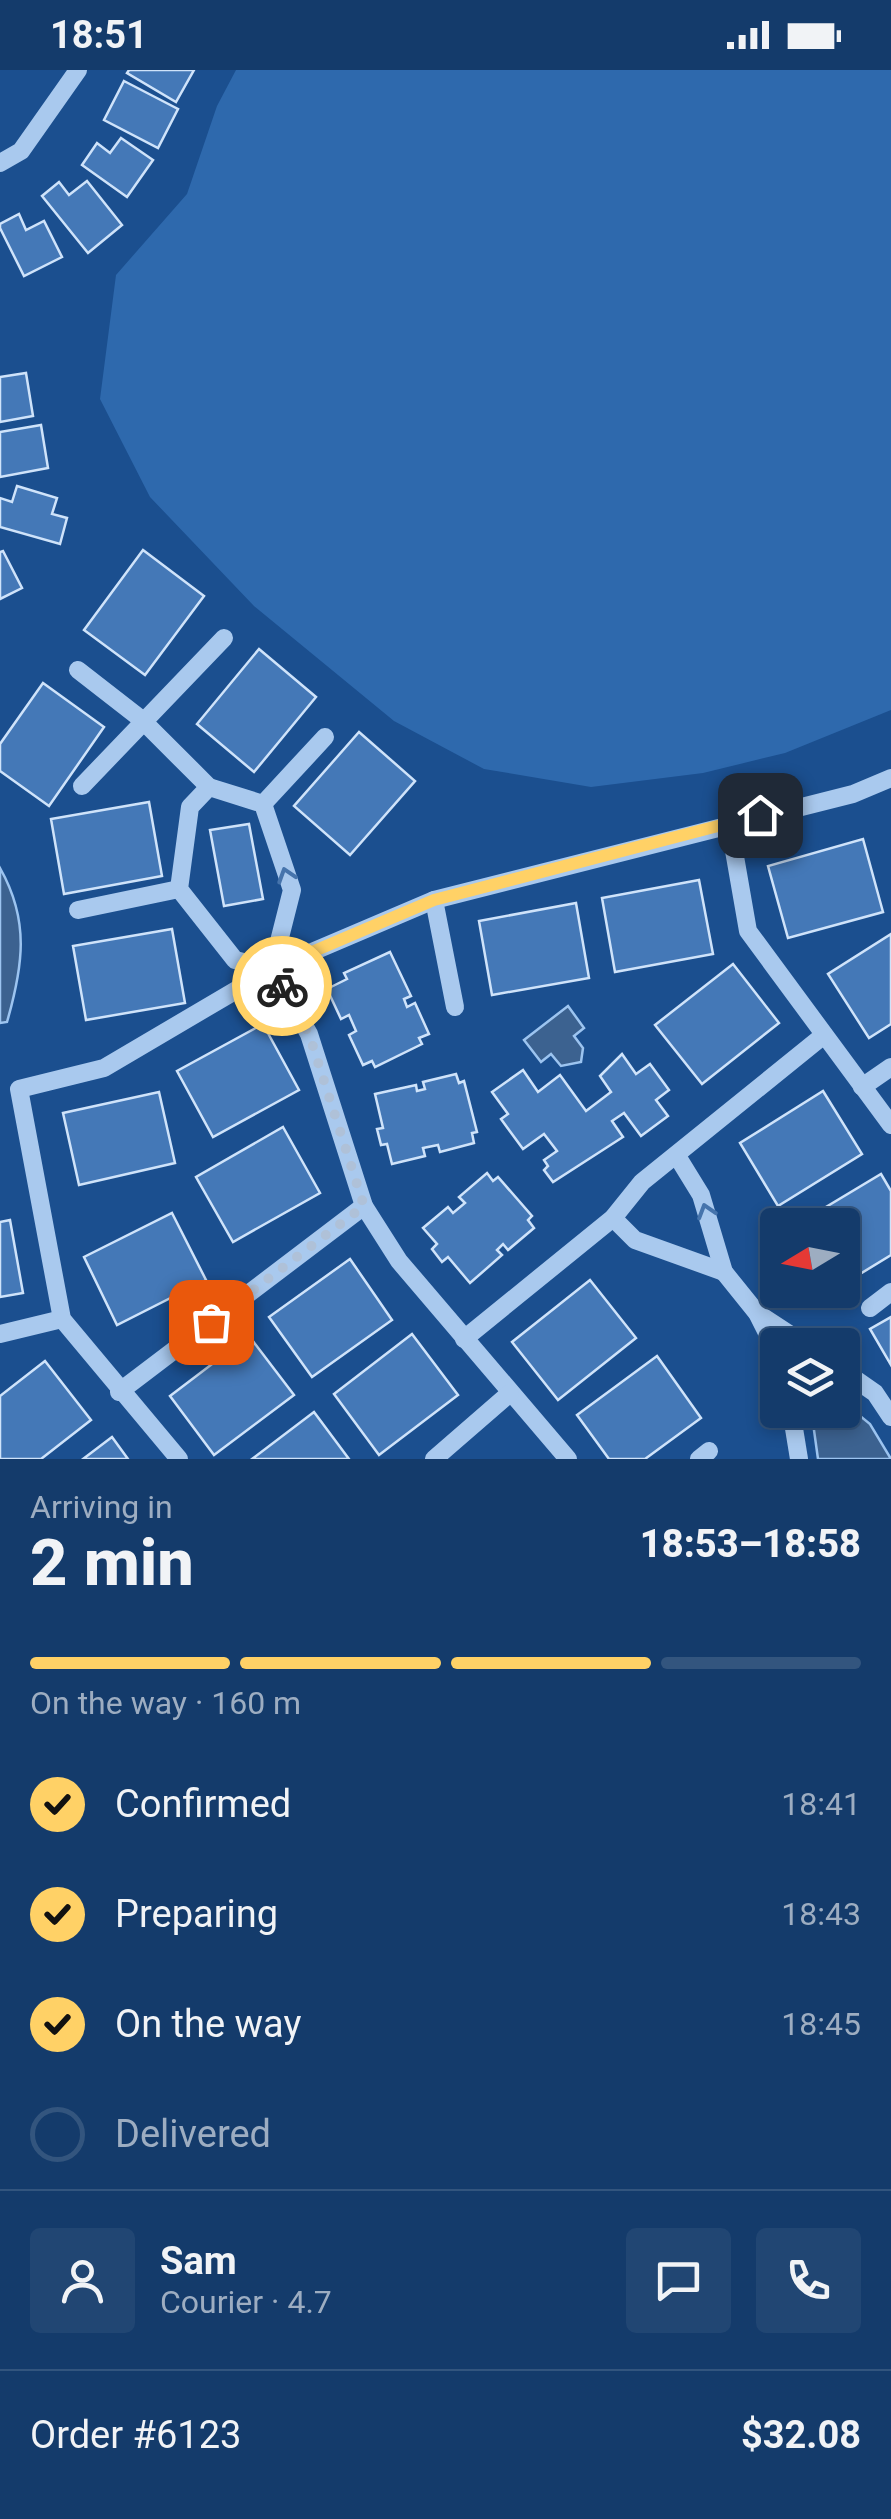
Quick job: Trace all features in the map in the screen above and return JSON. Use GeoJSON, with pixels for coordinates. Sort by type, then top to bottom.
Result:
{"type":"FeatureCollection","features":[{"type":"Feature","properties":{"kind":"street"},"geometry":{"type":"LineString","coordinates":[[0,163],[21,152],[78,70]]}},
{"type":"Feature","properties":{"kind":"street"},"geometry":{"type":"LineString","coordinates":[[82,786],[141,719],[224,638]]}},
{"type":"Feature","properties":{"kind":"street"},"geometry":{"type":"LineString","coordinates":[[78,670],[141,719],[209,787],[263,804]]}},
{"type":"Feature","properties":{"kind":"street"},"geometry":{"type":"LineString","coordinates":[[263,804],[324,737]]}},
{"type":"Feature","properties":{"kind":"street"},"geometry":{"type":"LineString","coordinates":[[179,1459],[62,1320],[9,1090],[104,1068],[272,969],[434,900],[730,822],[854,794],[891,778]]}},
{"type":"Feature","properties":{"kind":"street"},"geometry":{"type":"LineString","coordinates":[[209,787],[190,806],[179,889],[236,960],[272,969]]}},
{"type":"Feature","properties":{"kind":"street"},"geometry":{"type":"LineString","coordinates":[[263,804],[292,890],[272,969],[309,1034],[364,1206],[399,1261],[568,1459]]}},
{"type":"Feature","properties":{"kind":"street"},"geometry":{"type":"LineString","coordinates":[[730,822],[748,931],[891,1125]]}},
{"type":"Feature","properties":{"kind":"street"},"geometry":{"type":"LineString","coordinates":[[78,910],[179,889]]}},
{"type":"Feature","properties":{"kind":"street"},"geometry":{"type":"LineString","coordinates":[[434,900],[455,1008]]}},
{"type":"Feature","properties":{"kind":"street"},"geometry":{"type":"LineString","coordinates":[[464,1339],[613,1218],[642,1182],[824,1036]]}},
{"type":"Feature","properties":{"kind":"street"},"geometry":{"type":"LineString","coordinates":[[862,1087],[891,1067]]}},
{"type":"Feature","properties":{"kind":"street"},"geometry":{"type":"LineString","coordinates":[[676,1156],[701,1195],[724,1272],[764,1328]]}},
{"type":"Feature","properties":{"kind":"street"},"geometry":{"type":"LineString","coordinates":[[120,1392],[364,1206]]}},
{"type":"Feature","properties":{"kind":"street"},"geometry":{"type":"LineString","coordinates":[[613,1218],[635,1240],[724,1272]]}},
{"type":"Feature","properties":{"kind":"street"},"geometry":{"type":"LineString","coordinates":[[870,1308],[891,1292]]}},
{"type":"Feature","properties":{"kind":"street"},"geometry":{"type":"LineString","coordinates":[[757,1313],[780,1328]]}},
{"type":"Feature","properties":{"kind":"street"},"geometry":{"type":"LineString","coordinates":[[0,1334],[62,1320]]}},
{"type":"Feature","properties":{"kind":"street"},"geometry":{"type":"LineString","coordinates":[[860,1383],[875,1393],[891,1418]]}},
{"type":"Feature","properties":{"kind":"street"},"geometry":{"type":"LineString","coordinates":[[434,1459],[510,1393]]}},
{"type":"Feature","properties":{"kind":"street"},"geometry":{"type":"LineString","coordinates":[[794,1428],[799,1459]]}},
{"type":"Feature","properties":{"kind":"shaded area"},"geometry":{"type":"Polygon","coordinates":[[[236,70],[891,70],[891,710],[785,753],[703,773],[591,787],[484,769],[394,721],[254,606],[150,497],[100,399],[116,275],[187,194],[217,106],[236,70]]]}},
{"type":"Feature","properties":{"kind":"shaded area"},"geometry":{"type":"Polygon","coordinates":[[[0,868],[16,907],[21,944],[13,1001],[7,1022],[0,1023],[0,868]]]}},
{"type":"Feature","properties":{"kind":"shaded area"},"geometry":{"type":"Polygon","coordinates":[[[568,1006],[584,1028],[574,1036],[583,1048],[581,1062],[561,1066],[551,1054],[541,1062],[524,1040],[568,1006]]]}},
{"type":"Feature","properties":{"kind":"shaded area"},"geometry":{"type":"Polygon","coordinates":[[[860,1416],[870,1424],[891,1459],[818,1459],[814,1428],[860,1428],[860,1416]]]}},
{"type":"Feature","properties":{"kind":"building"},"geometry":{"type":"Polygon","coordinates":[[[194,70],[176,102],[127,73],[194,70]]]}},
{"type":"Feature","properties":{"kind":"building"},"geometry":{"type":"Polygon","coordinates":[[[124,81],[178,109],[158,148],[104,120],[124,81]]]}},
{"type":"Feature","properties":{"kind":"building"},"geometry":{"type":"Polygon","coordinates":[[[121,138],[153,160],[127,197],[82,165],[97,143],[110,153],[121,138]]]}},
{"type":"Feature","properties":{"kind":"building"},"geometry":{"type":"Polygon","coordinates":[[[87,181],[122,225],[88,253],[42,196],[59,182],[69,195],[87,181]]]}},
{"type":"Feature","properties":{"kind":"building"},"geometry":{"type":"Polygon","coordinates":[[[19,214],[26,230],[44,221],[62,257],[24,276],[0,228],[0,224],[19,214]]]}},
{"type":"Feature","properties":{"kind":"building"},"geometry":{"type":"Polygon","coordinates":[[[26,373],[33,416],[0,422],[0,377],[26,373]]]}},
{"type":"Feature","properties":{"kind":"building"},"geometry":{"type":"Polygon","coordinates":[[[41,425],[48,468],[0,477],[0,432],[41,425]]]}},
{"type":"Feature","properties":{"kind":"building"},"geometry":{"type":"Polygon","coordinates":[[[17,486],[57,498],[52,514],[67,518],[60,544],[0,527],[0,498],[12,502],[17,486]]]}},
{"type":"Feature","properties":{"kind":"building"},"geometry":{"type":"Polygon","coordinates":[[[143,550],[204,596],[145,675],[84,630],[143,550]]]}},
{"type":"Feature","properties":{"kind":"building"},"geometry":{"type":"Polygon","coordinates":[[[3,551],[22,588],[0,599],[0,552],[3,551]]]}},
{"type":"Feature","properties":{"kind":"building"},"geometry":{"type":"Polygon","coordinates":[[[259,649],[316,697],[254,772],[197,724],[259,649]]]}},
{"type":"Feature","properties":{"kind":"building"},"geometry":{"type":"Polygon","coordinates":[[[43,683],[104,727],[49,806],[0,771],[0,744],[43,683]]]}},
{"type":"Feature","properties":{"kind":"building"},"geometry":{"type":"Polygon","coordinates":[[[359,732],[415,781],[350,855],[294,806],[359,732]]]}},
{"type":"Feature","properties":{"kind":"building"},"geometry":{"type":"Polygon","coordinates":[[[149,802],[162,876],[64,894],[51,819],[149,802]]]}},
{"type":"Feature","properties":{"kind":"building"},"geometry":{"type":"Polygon","coordinates":[[[249,824],[263,899],[224,906],[210,830],[249,824]]]}},
{"type":"Feature","properties":{"kind":"building"},"geometry":{"type":"Polygon","coordinates":[[[863,839],[883,912],[788,938],[768,866],[863,839]]]}},
{"type":"Feature","properties":{"kind":"building"},"geometry":{"type":"Polygon","coordinates":[[[699,880],[713,954],[615,972],[602,898],[699,880]]]}},
{"type":"Feature","properties":{"kind":"building"},"geometry":{"type":"Polygon","coordinates":[[[576,903],[589,978],[492,995],[479,921],[576,903]]]}},
{"type":"Feature","properties":{"kind":"building"},"geometry":{"type":"Polygon","coordinates":[[[172,929],[185,1003],[86,1020],[73,946],[172,929]]]}},
{"type":"Feature","properties":{"kind":"building"},"geometry":{"type":"Polygon","coordinates":[[[891,934],[891,1024],[869,1038],[828,974],[891,934]]]}},
{"type":"Feature","properties":{"kind":"building"},"geometry":{"type":"Polygon","coordinates":[[[390,952],[411,996],[404,999],[407,1007],[415,1003],[429,1034],[419,1038],[422,1044],[375,1067],[372,1061],[363,1065],[349,1035],[356,1031],[349,1015],[341,1019],[327,989],[347,979],[344,973],[390,952]]]}},
{"type":"Feature","properties":{"kind":"building"},"geometry":{"type":"Polygon","coordinates":[[[733,964],[779,1023],[702,1084],[655,1025],[733,964]]]}},
{"type":"Feature","properties":{"kind":"building"},"geometry":{"type":"Polygon","coordinates":[[[263,1024],[299,1090],[213,1137],[177,1071],[263,1024]]]}},
{"type":"Feature","properties":{"kind":"building"},"geometry":{"type":"Polygon","coordinates":[[[622,1054],[636,1074],[650,1064],[669,1090],[656,1100],[668,1116],[641,1136],[624,1113],[612,1121],[623,1137],[553,1182],[544,1170],[548,1166],[544,1160],[557,1151],[544,1134],[523,1149],[501,1119],[508,1114],[492,1092],[523,1070],[538,1092],[560,1075],[586,1111],[611,1092],[600,1076],[622,1054]]]}},
{"type":"Feature","properties":{"kind":"building"},"geometry":{"type":"Polygon","coordinates":[[[456,1074],[459,1083],[464,1081],[477,1132],[472,1133],[474,1143],[440,1152],[438,1145],[423,1148],[425,1156],[392,1164],[387,1144],[381,1145],[377,1129],[383,1128],[375,1094],[416,1085],[417,1091],[425,1089],[423,1082],[456,1074]]]}},
{"type":"Feature","properties":{"kind":"building"},"geometry":{"type":"Polygon","coordinates":[[[823,1091],[862,1154],[778,1206],[740,1143],[823,1091]]]}},
{"type":"Feature","properties":{"kind":"building"},"geometry":{"type":"Polygon","coordinates":[[[159,1092],[175,1163],[79,1185],[63,1113],[159,1092]]]}},
{"type":"Feature","properties":{"kind":"building"},"geometry":{"type":"Polygon","coordinates":[[[283,1127],[320,1193],[233,1242],[196,1177],[283,1127]]]}},
{"type":"Feature","properties":{"kind":"building"},"geometry":{"type":"Polygon","coordinates":[[[487,1173],[493,1181],[498,1177],[532,1216],[528,1220],[534,1228],[508,1250],[503,1244],[497,1250],[502,1255],[470,1283],[448,1257],[442,1262],[432,1249],[437,1244],[423,1228],[448,1207],[453,1213],[465,1203],[459,1197],[487,1173]]]}},
{"type":"Feature","properties":{"kind":"building"},"geometry":{"type":"Polygon","coordinates":[[[881,1174],[891,1191],[891,1255],[860,1274],[860,1208],[824,1208],[881,1174]]]}},
{"type":"Feature","properties":{"kind":"building"},"geometry":{"type":"Polygon","coordinates":[[[172,1213],[206,1280],[117,1325],[84,1257],[172,1213]]]}},
{"type":"Feature","properties":{"kind":"building"},"geometry":{"type":"Polygon","coordinates":[[[10,1220],[23,1293],[0,1297],[0,1222],[10,1220]]]}},
{"type":"Feature","properties":{"kind":"building"},"geometry":{"type":"Polygon","coordinates":[[[350,1259],[392,1320],[312,1377],[269,1317],[350,1259]]]}},
{"type":"Feature","properties":{"kind":"building"},"geometry":{"type":"Polygon","coordinates":[[[590,1280],[636,1338],[558,1400],[512,1342],[590,1280]]]}},
{"type":"Feature","properties":{"kind":"building"},"geometry":{"type":"Polygon","coordinates":[[[891,1317],[891,1365],[870,1329],[891,1317]]]}},
{"type":"Feature","properties":{"kind":"building"},"geometry":{"type":"Polygon","coordinates":[[[412,1334],[458,1395],[379,1455],[334,1394],[412,1334]]]}},
{"type":"Feature","properties":{"kind":"building"},"geometry":{"type":"Polygon","coordinates":[[[249,1336],[294,1395],[214,1455],[170,1396],[249,1336]]]}},
{"type":"Feature","properties":{"kind":"building"},"geometry":{"type":"Polygon","coordinates":[[[657,1356],[701,1418],[645,1459],[609,1459],[577,1415],[657,1356]]]}},
{"type":"Feature","properties":{"kind":"building"},"geometry":{"type":"Polygon","coordinates":[[[45,1361],[91,1420],[41,1459],[0,1459],[0,1396],[45,1361]]]}},
{"type":"Feature","properties":{"kind":"building"},"geometry":{"type":"Polygon","coordinates":[[[314,1412],[349,1459],[252,1459],[314,1412]]]}},
{"type":"Feature","properties":{"kind":"building"},"geometry":{"type":"Polygon","coordinates":[[[112,1437],[128,1459],[83,1459],[112,1437]]]}},
{"type":"Feature","properties":{"kind":"way so far"},"geometry":{"type":"LineString","coordinates":[[211,1322],[364,1206],[309,1034],[282,986]]}},
{"type":"Feature","properties":{"kind":"route"},"geometry":{"type":"LineString","coordinates":[[282,986],[272,969],[434,900],[760,815]]}}]}
